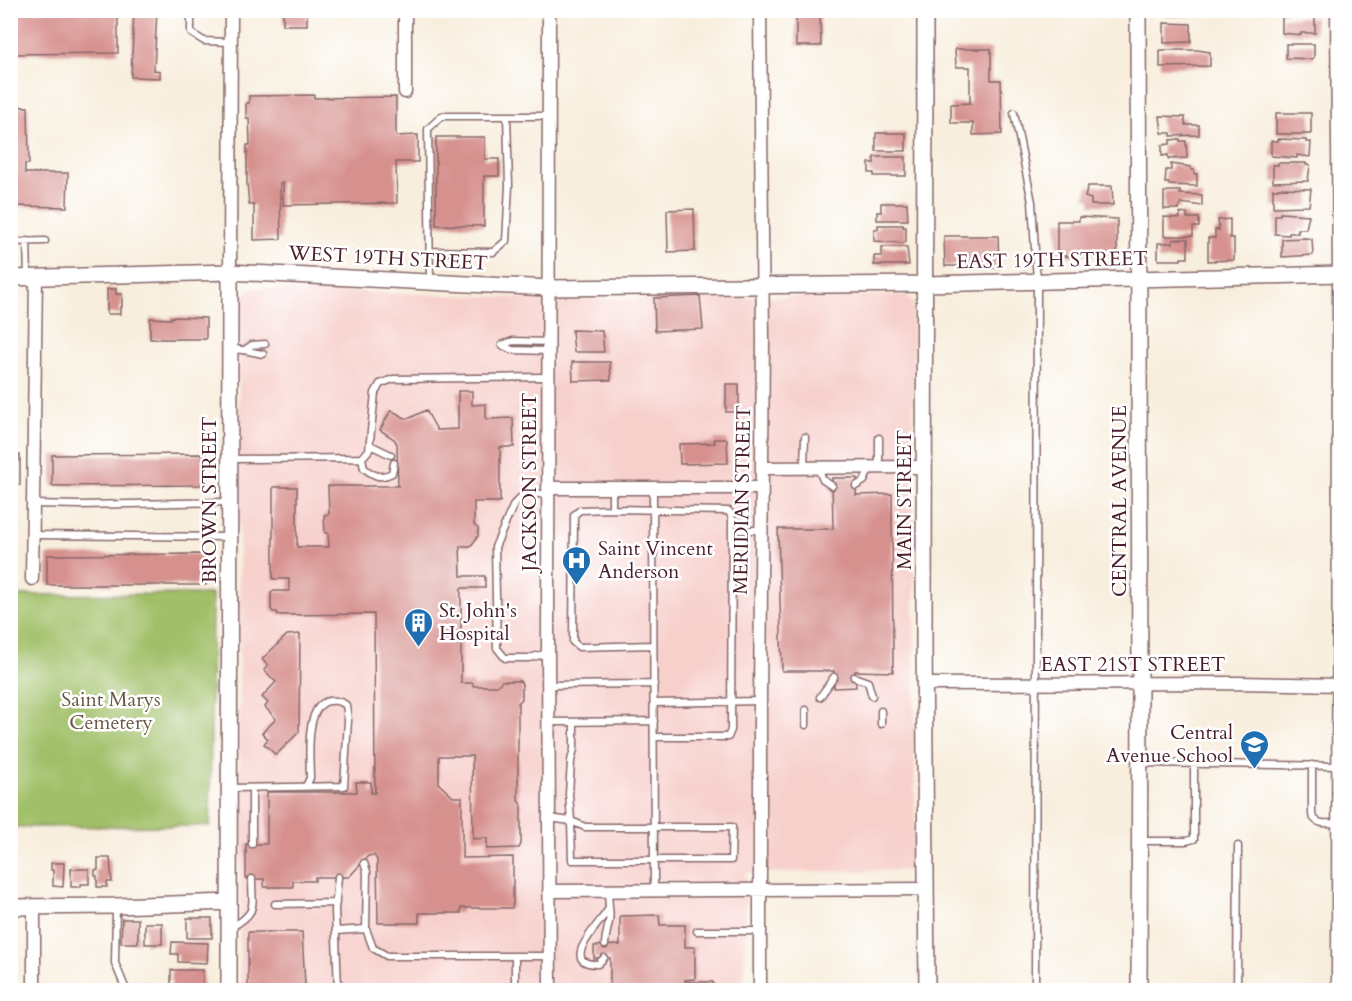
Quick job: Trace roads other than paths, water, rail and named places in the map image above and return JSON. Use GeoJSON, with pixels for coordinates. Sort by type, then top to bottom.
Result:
{"type":"FeatureCollection","features":[{"type":"Feature","properties":{"kind":"street","name":"BROWN STREET"},"geometry":{"type":"LineString","coordinates":[[229,990],[231,10]]}},
{"type":"Feature","properties":{"kind":"street"},"geometry":{"type":"LineString","coordinates":[[405,10],[405,92]]}},
{"type":"Feature","properties":{"kind":"street","name":"JACKSON STREET"},"geometry":{"type":"LineString","coordinates":[[549,10],[550,990]]}},
{"type":"Feature","properties":{"kind":"street","name":"MERIDIAN STREET"},"geometry":{"type":"LineString","coordinates":[[760,10],[762,286],[760,990]]}},
{"type":"Feature","properties":{"kind":"street","name":"MAIN STREET"},"geometry":{"type":"LineString","coordinates":[[925,10],[927,990]]}},
{"type":"Feature","properties":{"kind":"street","name":"CENTRAL AVENUE"},"geometry":{"type":"LineString","coordinates":[[1138,10],[1140,278],[1138,990]]}},
{"type":"Feature","properties":{"kind":"street"},"geometry":{"type":"LineString","coordinates":[[1337,10],[1340,274],[1338,990]]}},
{"type":"Feature","properties":{"kind":"street","name":"WEST 19TH STREET"},"geometry":{"type":"LineString","coordinates":[[10,278],[230,272],[549,288],[762,286]]}},
{"type":"Feature","properties":{"kind":"street","name":"EAST 19TH STREET"},"geometry":{"type":"LineString","coordinates":[[762,286],[1340,274]]}},
{"type":"Feature","properties":{"kind":"street"},"geometry":{"type":"LineString","coordinates":[[32,277],[32,579]]}},
{"type":"Feature","properties":{"kind":"street"},"geometry":{"type":"LineString","coordinates":[[762,468],[925,467]]}},
{"type":"Feature","properties":{"kind":"street"},"geometry":{"type":"LineString","coordinates":[[548,491],[612,488],[761,488]]}},
{"type":"Feature","properties":{"kind":"street","name":"EAST 21ST STREET"},"geometry":{"type":"LineString","coordinates":[[925,684],[1340,685]]}},
{"type":"Feature","properties":{"kind":"street"},"geometry":{"type":"LineString","coordinates":[[549,891],[927,889]]}},
{"type":"Feature","properties":{"kind":"street"},"geometry":{"type":"LineString","coordinates":[[10,907],[229,902]]}},
{"type":"Feature","properties":{"kind":"street"},"geometry":{"type":"LineString","coordinates":[[34,907],[34,990]]}},
{"type":"Feature","properties":{"kind":"lane"},"geometry":{"type":"LineString","coordinates":[[191,10],[191,33],[204,41],[230,42]]}},
{"type":"Feature","properties":{"kind":"lane"},"geometry":{"type":"LineString","coordinates":[[1014,113],[1032,202],[1037,281],[1035,990]]}},
{"type":"Feature","properties":{"kind":"lane"},"geometry":{"type":"LineString","coordinates":[[430,281],[428,129],[442,116],[549,116]]}},
{"type":"Feature","properties":{"kind":"lane"},"geometry":{"type":"LineString","coordinates":[[429,251],[493,252],[506,242],[507,116]]}},
{"type":"Feature","properties":{"kind":"lane"},"geometry":{"type":"LineString","coordinates":[[10,242],[45,241]]}},
{"type":"Feature","properties":{"kind":"lane"},"geometry":{"type":"LineString","coordinates":[[27,242],[32,277]]}},
{"type":"Feature","properties":{"kind":"lane"},"geometry":{"type":"LineString","coordinates":[[513,341],[549,347],[512,350],[502,345],[513,341]]}},
{"type":"Feature","properties":{"kind":"lane"},"geometry":{"type":"LineString","coordinates":[[246,349],[252,345],[265,344]]}},
{"type":"Feature","properties":{"kind":"lane"},"geometry":{"type":"LineString","coordinates":[[230,349],[246,349],[263,354]]}},
{"type":"Feature","properties":{"kind":"lane"},"geometry":{"type":"LineString","coordinates":[[230,459],[362,458],[370,445],[375,393],[380,384],[393,379],[549,377]]}},
{"type":"Feature","properties":{"kind":"lane"},"geometry":{"type":"LineString","coordinates":[[804,467],[805,437]]}},
{"type":"Feature","properties":{"kind":"lane"},"geometry":{"type":"LineString","coordinates":[[856,486],[864,481],[875,467],[879,438]]}},
{"type":"Feature","properties":{"kind":"lane"},"geometry":{"type":"LineString","coordinates":[[370,445],[390,455]]}},
{"type":"Feature","properties":{"kind":"lane"},"geometry":{"type":"LineString","coordinates":[[362,458],[364,468],[373,476],[383,477],[392,473],[394,463]]}},
{"type":"Feature","properties":{"kind":"lane"},"geometry":{"type":"LineString","coordinates":[[818,467],[823,480],[832,486]]}},
{"type":"Feature","properties":{"kind":"lane"},"geometry":{"type":"LineString","coordinates":[[612,488],[612,509]]}},
{"type":"Feature","properties":{"kind":"lane"},"geometry":{"type":"LineString","coordinates":[[652,488],[654,891]]}},
{"type":"Feature","properties":{"kind":"lane"},"geometry":{"type":"LineString","coordinates":[[548,491],[524,494],[514,504],[495,547],[497,648],[506,658],[529,658],[548,653]]}},
{"type":"Feature","properties":{"kind":"lane"},"geometry":{"type":"LineString","coordinates":[[33,504],[230,502]]}},
{"type":"Feature","properties":{"kind":"lane"},"geometry":{"type":"LineString","coordinates":[[653,645],[579,647],[573,642],[574,515],[580,510],[612,509],[729,511],[732,518],[731,730],[728,737],[654,737]]}},
{"type":"Feature","properties":{"kind":"lane"},"geometry":{"type":"LineString","coordinates":[[732,530],[761,530]]}},
{"type":"Feature","properties":{"kind":"lane"},"geometry":{"type":"LineString","coordinates":[[32,536],[230,537]]}},
{"type":"Feature","properties":{"kind":"lane"},"geometry":{"type":"LineString","coordinates":[[820,697],[834,677]]}},
{"type":"Feature","properties":{"kind":"lane"},"geometry":{"type":"LineString","coordinates":[[854,677],[868,682],[872,696]]}},
{"type":"Feature","properties":{"kind":"lane"},"geometry":{"type":"LineString","coordinates":[[548,684],[654,684]]}},
{"type":"Feature","properties":{"kind":"lane"},"geometry":{"type":"LineString","coordinates":[[229,788],[344,786],[348,720],[346,705],[340,701],[326,702],[317,706],[312,717],[310,778],[306,786]]}},
{"type":"Feature","properties":{"kind":"lane"},"geometry":{"type":"LineString","coordinates":[[654,703],[760,701]]}},
{"type":"Feature","properties":{"kind":"lane"},"geometry":{"type":"LineString","coordinates":[[806,710],[806,725]]}},
{"type":"Feature","properties":{"kind":"lane"},"geometry":{"type":"LineString","coordinates":[[880,711],[880,724]]}},
{"type":"Feature","properties":{"kind":"lane"},"geometry":{"type":"LineString","coordinates":[[548,722],[654,721]]}},
{"type":"Feature","properties":{"kind":"lane"},"geometry":{"type":"LineString","coordinates":[[549,819],[571,821],[585,827],[732,827],[731,860],[572,860],[571,821],[570,783],[574,722]]}},
{"type":"Feature","properties":{"kind":"lane"},"geometry":{"type":"LineString","coordinates":[[1140,763],[1338,766]]}},
{"type":"Feature","properties":{"kind":"lane"},"geometry":{"type":"LineString","coordinates":[[1139,841],[1194,839],[1194,764]]}},
{"type":"Feature","properties":{"kind":"lane"},"geometry":{"type":"LineString","coordinates":[[1312,765],[1312,815],[1318,822],[1338,823]]}},
{"type":"Feature","properties":{"kind":"lane"},"geometry":{"type":"LineString","coordinates":[[252,788],[252,844]]}},
{"type":"Feature","properties":{"kind":"lane"},"geometry":{"type":"LineString","coordinates":[[1238,846],[1238,990]]}},
{"type":"Feature","properties":{"kind":"lane"},"geometry":{"type":"LineString","coordinates":[[364,863],[367,872],[366,929],[373,948],[387,956],[550,956]]}},
{"type":"Feature","properties":{"kind":"lane"},"geometry":{"type":"LineString","coordinates":[[338,877],[336,903],[338,990]]}},
{"type":"Feature","properties":{"kind":"lane"},"geometry":{"type":"LineString","coordinates":[[229,929],[248,918],[252,912],[252,879]]}},
{"type":"Feature","properties":{"kind":"lane"},"geometry":{"type":"LineString","coordinates":[[605,945],[605,934],[611,918],[608,891]]}},
{"type":"Feature","properties":{"kind":"lane"},"geometry":{"type":"LineString","coordinates":[[274,903],[336,903]]}},
{"type":"Feature","properties":{"kind":"lane"},"geometry":{"type":"LineString","coordinates":[[116,906],[115,963],[126,990]]}},
{"type":"Feature","properties":{"kind":"lane"},"geometry":{"type":"LineString","coordinates":[[604,958],[598,964],[589,964],[583,960],[580,953],[581,946],[609,908]]}},
{"type":"Feature","properties":{"kind":"lane"},"geometry":{"type":"LineString","coordinates":[[336,931],[366,929]]}},
{"type":"Feature","properties":{"kind":"lane"},"geometry":{"type":"LineString","coordinates":[[697,931],[760,931]]}},
{"type":"Feature","properties":{"kind":"lane"},"geometry":{"type":"LineString","coordinates":[[514,956],[515,990]]}},
{"type":"Feature","properties":{"kind":"place","name":"Saint Vincent Anderson"},"geometry":{"type":"Point","coordinates":[577,586]}},
{"type":"Feature","properties":{"kind":"place","name":"St. John's Hospital"},"geometry":{"type":"Point","coordinates":[418,648]}},
{"type":"Feature","properties":{"kind":"place","name":"Central Avenue School"},"geometry":{"type":"Point","coordinates":[1254,770]}},
{"type":"Feature","properties":{"kind":"park label","name":"Saint Marys Cemetery"},"geometry":{"type":"Point","coordinates":[111,710]}}]}
